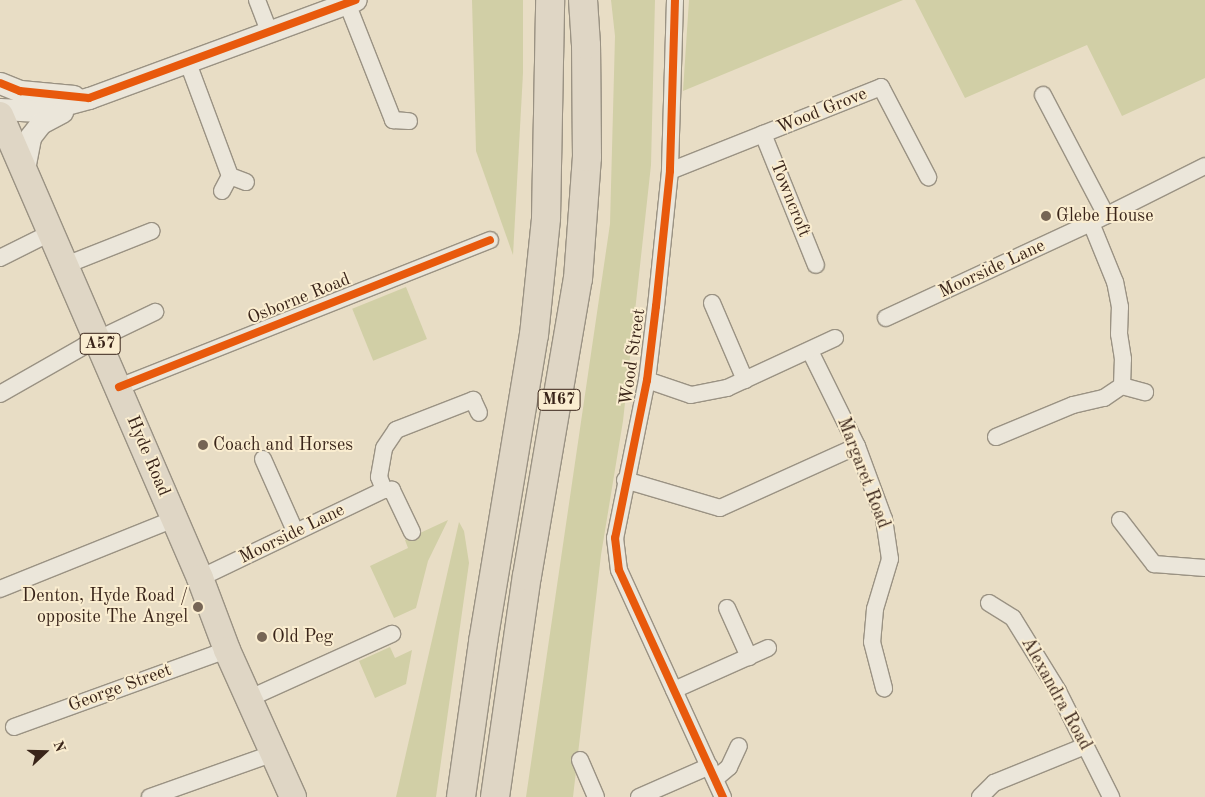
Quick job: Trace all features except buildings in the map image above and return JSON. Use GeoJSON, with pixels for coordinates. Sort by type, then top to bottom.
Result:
{"type":"FeatureCollection","features":[{"type":"Feature","properties":{"kind":"highway","name":"M67"},"geometry":{"type":"LineString","coordinates":[[461,797],[483,642],[534,335],[546,218],[550,0]]}},
{"type":"Feature","properties":{"kind":"highway","name":"M67"},"geometry":{"type":"LineString","coordinates":[[495,797],[527,576],[578,279],[586,157],[586,45],[583,0]]}},
{"type":"Feature","properties":{"kind":"main road","name":"Hyde Road"},"geometry":{"type":"LineString","coordinates":[[0,115],[200,578],[226,650],[250,698],[294,797]]}},
{"type":"Feature","properties":{"kind":"street"},"geometry":{"type":"LineString","coordinates":[[257,0],[269,32]]}},
{"type":"Feature","properties":{"kind":"street","name":"Wood Street"},"geometry":{"type":"LineString","coordinates":[[674,0],[670,171],[647,380],[625,480],[615,538],[619,570],[723,797]]}},
{"type":"Feature","properties":{"kind":"street"},"geometry":{"type":"LineString","coordinates":[[0,109],[40,111],[89,98],[352,2],[394,124]]}},
{"type":"Feature","properties":{"kind":"street"},"geometry":{"type":"LineString","coordinates":[[188,63],[230,176],[222,191]]}},
{"type":"Feature","properties":{"kind":"street"},"geometry":{"type":"LineString","coordinates":[[0,83],[20,91],[89,98]]}},
{"type":"Feature","properties":{"kind":"street","name":"Wood Grove"},"geometry":{"type":"LineString","coordinates":[[670,171],[880,87],[928,176]]}},
{"type":"Feature","properties":{"kind":"street"},"geometry":{"type":"LineString","coordinates":[[1043,94],[1098,219],[1120,307],[1119,334],[1124,359],[1122,386]]}},
{"type":"Feature","properties":{"kind":"street"},"geometry":{"type":"LineString","coordinates":[[24,169],[30,136],[41,123],[89,98]]}},
{"type":"Feature","properties":{"kind":"street","name":"Towncroft"},"geometry":{"type":"LineString","coordinates":[[763,134],[816,265]]}},
{"type":"Feature","properties":{"kind":"street","name":"Moorside Lane"},"geometry":{"type":"LineString","coordinates":[[886,318],[1098,219],[1205,166]]}},
{"type":"Feature","properties":{"kind":"street"},"geometry":{"type":"LineString","coordinates":[[230,176],[246,182]]}},
{"type":"Feature","properties":{"kind":"street"},"geometry":{"type":"LineString","coordinates":[[66,265],[152,231]]}},
{"type":"Feature","properties":{"kind":"street"},"geometry":{"type":"LineString","coordinates":[[0,258],[52,232]]}},
{"type":"Feature","properties":{"kind":"street","name":"Osborne Road"},"geometry":{"type":"LineString","coordinates":[[119,387],[490,240]]}},
{"type":"Feature","properties":{"kind":"street"},"geometry":{"type":"LineString","coordinates":[[712,303],[745,380]]}},
{"type":"Feature","properties":{"kind":"street"},"geometry":{"type":"LineString","coordinates":[[0,394],[98,339],[155,312]]}},
{"type":"Feature","properties":{"kind":"street"},"geometry":{"type":"LineString","coordinates":[[647,380],[691,395],[727,388],[835,338]]}},
{"type":"Feature","properties":{"kind":"street","name":"Margaret Road"},"geometry":{"type":"LineString","coordinates":[[810,351],[857,446],[884,519],[890,560],[875,608],[872,642],[884,688]]}},
{"type":"Feature","properties":{"kind":"street"},"geometry":{"type":"LineString","coordinates":[[996,437],[1073,405],[1104,398],[1122,386],[1145,392]]}},
{"type":"Feature","properties":{"kind":"street"},"geometry":{"type":"LineString","coordinates":[[412,532],[392,490],[384,490],[379,478],[384,448],[396,430],[473,400],[479,414]]}},
{"type":"Feature","properties":{"kind":"street"},"geometry":{"type":"LineString","coordinates":[[625,480],[720,508],[857,446]]}},
{"type":"Feature","properties":{"kind":"street"},"geometry":{"type":"LineString","coordinates":[[263,459],[295,531]]}},
{"type":"Feature","properties":{"kind":"street","name":"Moorside Lane"},"geometry":{"type":"LineString","coordinates":[[200,578],[384,490]]}},
{"type":"Feature","properties":{"kind":"street"},"geometry":{"type":"LineString","coordinates":[[0,589],[174,519]]}},
{"type":"Feature","properties":{"kind":"street"},"geometry":{"type":"LineString","coordinates":[[1120,520],[1154,564],[1205,568]]}},
{"type":"Feature","properties":{"kind":"street","name":"Alexandra Road"},"geometry":{"type":"LineString","coordinates":[[989,603],[1013,618],[1058,691],[1111,797]]}},
{"type":"Feature","properties":{"kind":"street"},"geometry":{"type":"LineString","coordinates":[[727,608],[749,656]]}},
{"type":"Feature","properties":{"kind":"street"},"geometry":{"type":"LineString","coordinates":[[250,698],[392,634]]}},
{"type":"Feature","properties":{"kind":"street"},"geometry":{"type":"LineString","coordinates":[[677,696],[749,656],[768,648]]}},
{"type":"Feature","properties":{"kind":"street","name":"George Street"},"geometry":{"type":"LineString","coordinates":[[14,726],[226,650]]}},
{"type":"Feature","properties":{"kind":"street"},"geometry":{"type":"LineString","coordinates":[[639,797],[729,767],[739,746]]}},
{"type":"Feature","properties":{"kind":"street"},"geometry":{"type":"LineString","coordinates":[[980,797],[994,783],[1085,746]]}},
{"type":"Feature","properties":{"kind":"street"},"geometry":{"type":"LineString","coordinates":[[150,797],[274,753]]}},
{"type":"Feature","properties":{"kind":"street"},"geometry":{"type":"LineString","coordinates":[[580,760],[596,797]]}},
{"type":"Feature","properties":{"kind":"shaded area"},"geometry":{"type":"Polygon","coordinates":[[[472,0],[523,0],[523,73],[513,255],[476,151],[472,0]]]}},
{"type":"Feature","properties":{"kind":"shaded area"},"geometry":{"type":"Polygon","coordinates":[[[611,0],[655,0],[651,165],[623,421],[601,555],[573,797],[526,797],[610,224],[615,36],[611,0]]]}},
{"type":"Feature","properties":{"kind":"shaded area"},"geometry":{"type":"Polygon","coordinates":[[[689,0],[903,0],[683,91],[689,0]]]}},
{"type":"Feature","properties":{"kind":"shaded area"},"geometry":{"type":"Polygon","coordinates":[[[915,0],[1205,0],[1205,78],[1122,116],[1087,45],[965,98],[915,0]]]}},
{"type":"Feature","properties":{"kind":"shaded area"},"geometry":{"type":"Polygon","coordinates":[[[406,287],[427,339],[373,361],[352,309],[406,287]]]}},
{"type":"Feature","properties":{"kind":"shaded area"},"geometry":{"type":"Polygon","coordinates":[[[448,520],[428,561],[416,608],[394,618],[370,566],[408,548],[405,540],[448,520]]]}},
{"type":"Feature","properties":{"kind":"shaded area"},"geometry":{"type":"Polygon","coordinates":[[[459,522],[464,531],[469,563],[436,797],[396,797],[459,522]]]}},
{"type":"Feature","properties":{"kind":"shaded area"},"geometry":{"type":"Polygon","coordinates":[[[390,647],[395,658],[412,650],[406,684],[375,698],[359,661],[390,647]]]}},
{"type":"Feature","properties":{"kind":"cycle path"},"geometry":{"type":"LineString","coordinates":[[0,83],[20,91],[89,98],[356,0]]}},
{"type":"Feature","properties":{"kind":"cycle path"},"geometry":{"type":"LineString","coordinates":[[675,0],[670,171],[656,306],[647,380],[615,538],[619,570],[723,797]]}},
{"type":"Feature","properties":{"kind":"cycle path"},"geometry":{"type":"LineString","coordinates":[[119,387],[490,240]]}},
{"type":"Feature","properties":{"kind":"place","name":"Glebe House"},"geometry":{"type":"Point","coordinates":[1046,216]}},
{"type":"Feature","properties":{"kind":"place","name":"Coach and Horses"},"geometry":{"type":"Point","coordinates":[203,445]}},
{"type":"Feature","properties":{"kind":"place","name":"Denton, Hyde Road / opposite The Angel"},"geometry":{"type":"Point","coordinates":[198,607]}},
{"type":"Feature","properties":{"kind":"place","name":"Old Peg"},"geometry":{"type":"Point","coordinates":[262,637]}}]}
